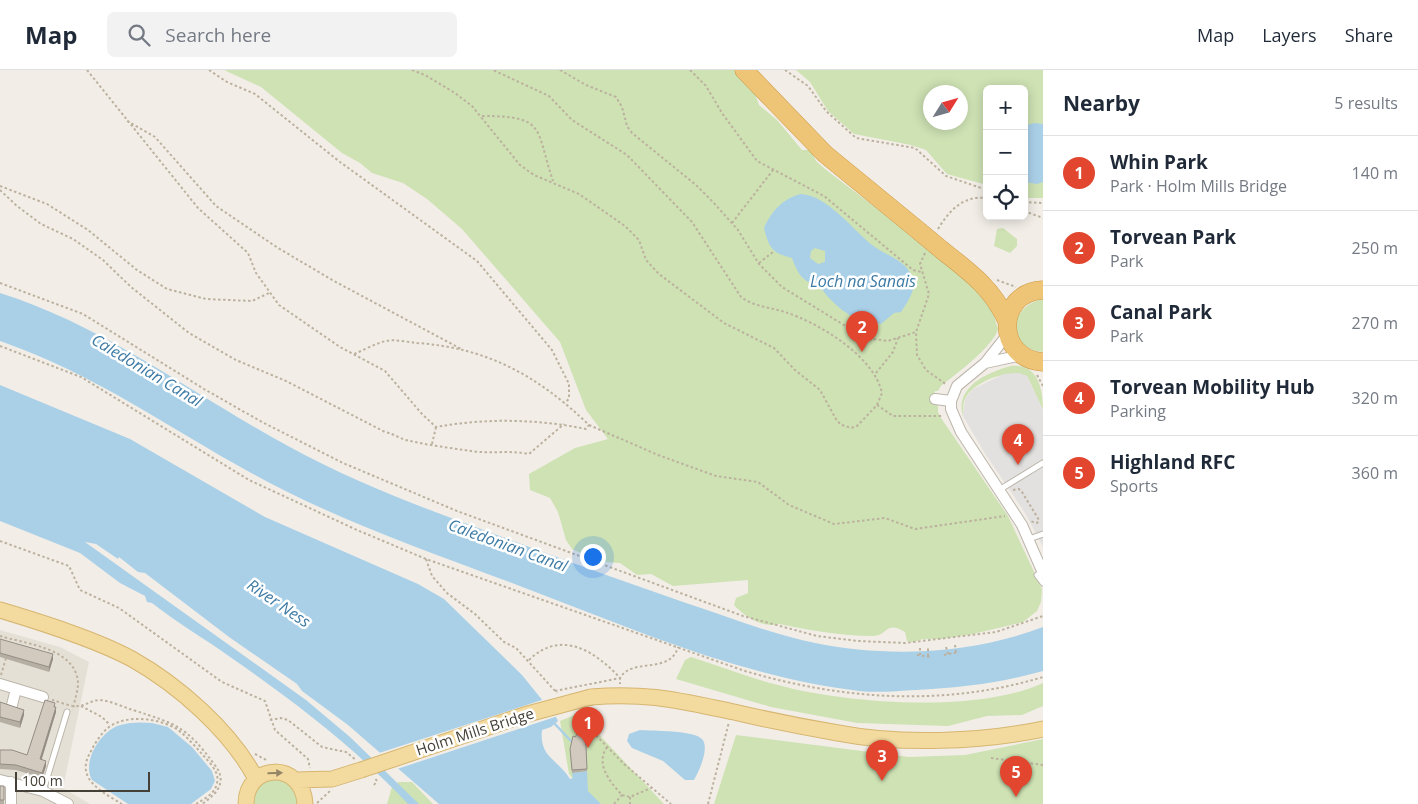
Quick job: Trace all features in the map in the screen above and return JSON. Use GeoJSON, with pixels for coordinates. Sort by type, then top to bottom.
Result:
{"type":"FeatureCollection","features":[{"type":"Feature","properties":{"kind":"highway"},"geometry":{"type":"LineString","coordinates":[[744,70],[820,148],[928,231],[935,251],[985,278],[1023,291],[1043,290]]}},
{"type":"Feature","properties":{"kind":"highway"},"geometry":{"type":"LineString","coordinates":[[985,278],[998,301],[1016,350],[1038,365]]}},
{"type":"Feature","properties":{"kind":"highway"},"geometry":{"type":"LineString","coordinates":[[1007,328],[1012,307],[1023,291]]}},
{"type":"Feature","properties":{"kind":"main road"},"geometry":{"type":"LineString","coordinates":[[0,610],[32,620],[131,659],[174,688],[202,711],[232,746],[256,779]]}},
{"type":"Feature","properties":{"kind":"main road","name":"Holm Mills Bridge"},"geometry":{"type":"LineString","coordinates":[[332,779],[524,715],[591,697],[622,694],[661,697],[841,734],[917,740],[987,738],[1043,729]]}},
{"type":"Feature","properties":{"kind":"main road"},"geometry":{"type":"LineString","coordinates":[[246,804],[247,794],[256,779],[263,774],[280,772],[296,780],[332,779]]}},
{"type":"Feature","properties":{"kind":"main road"},"geometry":{"type":"LineString","coordinates":[[305,804],[332,779]]}},
{"type":"Feature","properties":{"kind":"main road"},"geometry":{"type":"LineString","coordinates":[[296,780],[305,795],[305,804]]}},
{"type":"Feature","properties":{"kind":"street"},"geometry":{"type":"LineString","coordinates":[[1007,328],[985,363],[962,380],[954,392],[951,401],[954,418],[961,432],[1004,487],[1029,539],[1040,574]]}},
{"type":"Feature","properties":{"kind":"street"},"geometry":{"type":"LineString","coordinates":[[985,363],[1038,365]]}},
{"type":"Feature","properties":{"kind":"street"},"geometry":{"type":"LineString","coordinates":[[935,400],[951,401]]}},
{"type":"Feature","properties":{"kind":"street"},"geometry":{"type":"LineString","coordinates":[[0,684],[43,697]]}},
{"type":"Feature","properties":{"kind":"street"},"geometry":{"type":"LineString","coordinates":[[12,705],[16,689]]}},
{"type":"Feature","properties":{"kind":"street"},"geometry":{"type":"LineString","coordinates":[[0,780],[43,791],[68,804]]}},
{"type":"Feature","properties":{"kind":"street"},"geometry":{"type":"LineString","coordinates":[[11,782],[11,804]]}},
{"type":"Feature","properties":{"kind":"lane"},"geometry":{"type":"LineString","coordinates":[[1004,487],[1043,464]]}},
{"type":"Feature","properties":{"kind":"lane"},"geometry":{"type":"LineString","coordinates":[[1029,539],[1043,534]]}},
{"type":"Feature","properties":{"kind":"lane"},"geometry":{"type":"LineString","coordinates":[[1040,574],[1043,582]]}},
{"type":"Feature","properties":{"kind":"lane"},"geometry":{"type":"LineString","coordinates":[[43,791],[67,712]]}},
{"type":"Feature","properties":{"kind":"path"},"geometry":{"type":"LineString","coordinates":[[87,70],[198,208],[248,254],[256,273],[279,305],[354,354],[385,371],[422,414],[436,427]]}},
{"type":"Feature","properties":{"kind":"path"},"geometry":{"type":"LineString","coordinates":[[209,70],[227,82],[255,94],[340,162],[477,261],[552,350],[569,384],[569,399],[564,403]]}},
{"type":"Feature","properties":{"kind":"path"},"geometry":{"type":"LineString","coordinates":[[412,70],[425,75],[455,93],[482,116],[498,140],[520,165],[534,175],[579,194],[625,226],[639,240],[646,260],[666,280],[724,322],[774,348],[795,370],[820,390],[837,421],[842,425],[851,428],[857,426],[877,405],[882,393],[875,374],[864,360],[814,325],[782,311],[750,303],[741,297],[692,222],[627,156],[572,120],[549,96],[493,70]]}},
{"type":"Feature","properties":{"kind":"path"},"geometry":{"type":"LineString","coordinates":[[560,70],[586,85],[616,97],[622,107],[627,126],[632,133],[696,185],[732,223],[759,264],[782,287],[865,338],[879,341],[898,338],[916,332]]}},
{"type":"Feature","properties":{"kind":"path"},"geometry":{"type":"LineString","coordinates":[[690,70],[706,86],[722,113],[758,161],[824,196],[913,270],[921,272]]}},
{"type":"Feature","properties":{"kind":"path"},"geometry":{"type":"LineString","coordinates":[[785,70],[808,86],[826,111],[856,138],[916,148],[946,176],[983,189]]}},
{"type":"Feature","properties":{"kind":"path"},"geometry":{"type":"LineString","coordinates":[[482,116],[517,117],[528,120],[535,126],[542,141],[552,182]]}},
{"type":"Feature","properties":{"kind":"path"},"geometry":{"type":"LineString","coordinates":[[125,119],[155,137],[216,206],[310,267],[465,351]]}},
{"type":"Feature","properties":{"kind":"path"},"geometry":{"type":"LineString","coordinates":[[732,223],[773,170]]}},
{"type":"Feature","properties":{"kind":"path"},"geometry":{"type":"LineString","coordinates":[[0,186],[47,204],[88,230],[137,270],[168,289],[206,300],[252,301],[270,293]]}},
{"type":"Feature","properties":{"kind":"path"},"geometry":{"type":"LineString","coordinates":[[0,190],[41,224],[74,239],[103,260],[131,287],[197,338],[236,360],[286,381],[385,432],[398,434],[404,439],[479,452],[512,450],[529,454],[564,424]]}},
{"type":"Feature","properties":{"kind":"path"},"geometry":{"type":"LineString","coordinates":[[928,231],[959,203],[974,198],[983,198]]}},
{"type":"Feature","properties":{"kind":"path"},"geometry":{"type":"LineString","coordinates":[[1028,202],[1043,203]]}},
{"type":"Feature","properties":{"kind":"path"},"geometry":{"type":"LineString","coordinates":[[1028,212],[1043,218]]}},
{"type":"Feature","properties":{"kind":"path"},"geometry":{"type":"LineString","coordinates":[[935,251],[920,264],[929,294],[916,332],[915,348],[921,364],[932,376],[947,385]]}},
{"type":"Feature","properties":{"kind":"path"},"geometry":{"type":"LineString","coordinates":[[759,264],[773,252]]}},
{"type":"Feature","properties":{"kind":"path"},"geometry":{"type":"LineString","coordinates":[[985,278],[1017,287],[1023,291]]}},
{"type":"Feature","properties":{"kind":"path"},"geometry":{"type":"LineString","coordinates":[[0,283],[83,314],[253,417],[343,463],[457,511],[743,616],[817,636],[858,641],[905,643],[956,639],[996,632],[1043,616]]}},
{"type":"Feature","properties":{"kind":"path"},"geometry":{"type":"LineString","coordinates":[[875,374],[893,352],[898,338]]}},
{"type":"Feature","properties":{"kind":"path"},"geometry":{"type":"LineString","coordinates":[[354,354],[387,341],[429,344],[465,351],[500,361],[522,372],[564,403],[589,425],[658,455],[716,476],[758,482],[789,505],[834,524],[885,518],[915,529],[1008,516]]}},
{"type":"Feature","properties":{"kind":"path"},"geometry":{"type":"LineString","coordinates":[[0,346],[81,377],[249,480],[358,530],[426,559],[780,681],[864,696],[933,696],[976,692],[1043,677]]}},
{"type":"Feature","properties":{"kind":"path"},"geometry":{"type":"LineString","coordinates":[[1038,365],[1039,379],[1043,386]]}},
{"type":"Feature","properties":{"kind":"path"},"geometry":{"type":"LineString","coordinates":[[877,405],[893,416],[943,416]]}},
{"type":"Feature","properties":{"kind":"path"},"geometry":{"type":"LineString","coordinates":[[436,427],[464,422],[554,422],[586,429],[589,425]]}},
{"type":"Feature","properties":{"kind":"path"},"geometry":{"type":"LineString","coordinates":[[432,444],[436,427]]}},
{"type":"Feature","properties":{"kind":"path"},"geometry":{"type":"LineString","coordinates":[[1004,487],[1013,490],[1019,489],[1022,492],[1039,520],[1035,523],[1028,519]]}},
{"type":"Feature","properties":{"kind":"path"},"geometry":{"type":"LineString","coordinates":[[1010,493],[1013,490]]}},
{"type":"Feature","properties":{"kind":"path"},"geometry":{"type":"LineString","coordinates":[[0,541],[69,566],[80,590],[119,608],[222,682],[265,701],[269,707],[270,720],[278,735],[310,761],[309,771]]}},
{"type":"Feature","properties":{"kind":"path"},"geometry":{"type":"LineString","coordinates":[[426,559],[432,576],[447,592],[475,614],[504,642],[516,648],[529,660],[562,699]]}},
{"type":"Feature","properties":{"kind":"path"},"geometry":{"type":"LineString","coordinates":[[0,636],[48,650],[68,660],[78,682],[71,719]]}},
{"type":"Feature","properties":{"kind":"path"},"geometry":{"type":"LineString","coordinates":[[529,660],[545,649],[562,644],[594,654],[620,678],[620,686]]}},
{"type":"Feature","properties":{"kind":"path"},"geometry":{"type":"LineString","coordinates":[[946,647],[946,655],[958,653],[955,645]]}},
{"type":"Feature","properties":{"kind":"path"},"geometry":{"type":"LineString","coordinates":[[555,691],[620,678],[626,671],[671,659],[678,647]]}},
{"type":"Feature","properties":{"kind":"path"},"geometry":{"type":"LineString","coordinates":[[920,648],[918,655],[929,657],[928,648]]}},
{"type":"Feature","properties":{"kind":"path"},"geometry":{"type":"LineString","coordinates":[[0,680],[7,656]]}},
{"type":"Feature","properties":{"kind":"path"},"geometry":{"type":"LineString","coordinates":[[43,697],[81,706],[102,717],[110,726]]}},
{"type":"Feature","properties":{"kind":"path"},"geometry":{"type":"LineString","coordinates":[[81,706],[94,700],[110,702],[164,719],[187,732],[212,761],[221,777],[219,790],[202,804]]}},
{"type":"Feature","properties":{"kind":"path"},"geometry":{"type":"LineString","coordinates":[[573,712],[607,747],[671,804]]}},
{"type":"Feature","properties":{"kind":"path"},"geometry":{"type":"LineString","coordinates":[[270,720],[281,718],[288,720],[322,747],[346,752],[377,781],[374,785]]}},
{"type":"Feature","properties":{"kind":"path"},"geometry":{"type":"LineString","coordinates":[[708,804],[730,719]]}},
{"type":"Feature","properties":{"kind":"path"},"geometry":{"type":"LineString","coordinates":[[122,804],[94,786],[85,772],[85,765],[94,746],[110,726],[124,721],[154,720],[170,726],[187,737],[212,766],[217,777],[217,785],[212,792],[196,804]]}},
{"type":"Feature","properties":{"kind":"path"},"geometry":{"type":"LineString","coordinates":[[607,747],[604,751],[602,764],[606,773],[622,795],[630,797],[651,788]]}},
{"type":"Feature","properties":{"kind":"path"},"geometry":{"type":"LineString","coordinates":[[991,758],[1043,765]]}},
{"type":"Feature","properties":{"kind":"path"},"geometry":{"type":"LineString","coordinates":[[316,804],[322,796],[321,794]]}},
{"type":"Feature","properties":{"kind":"path"},"geometry":{"type":"LineString","coordinates":[[614,804],[622,795]]}},
{"type":"Feature","properties":{"kind":"path"},"geometry":{"type":"LineString","coordinates":[[630,797],[630,804]]}},
{"type":"Feature","properties":{"kind":"shaded area"},"geometry":{"type":"Polygon","coordinates":[[[1019,373],[1027,376],[1043,410],[1043,547],[1025,513],[984,452],[963,416],[965,399],[973,389],[1004,374],[1019,373]]]}},
{"type":"Feature","properties":{"kind":"shaded area"},"geometry":{"type":"Polygon","coordinates":[[[0,630],[60,647],[89,662],[63,788],[90,804],[0,804],[0,630]]]}},
{"type":"Feature","properties":{"kind":"green space"},"geometry":{"type":"Polygon","coordinates":[[[224,70],[736,70],[755,94],[759,105],[777,120],[802,150],[811,150],[816,161],[825,169],[947,262],[976,290],[992,310],[998,329],[995,336],[982,352],[941,386],[938,391],[935,391],[933,402],[938,404],[938,412],[941,418],[1008,516],[1042,589],[1041,602],[1037,611],[1023,622],[973,634],[940,639],[923,639],[913,642],[907,641],[905,632],[894,628],[890,628],[878,635],[861,636],[779,624],[767,625],[748,617],[734,605],[736,598],[748,593],[748,580],[673,586],[651,574],[637,575],[620,563],[602,562],[592,554],[583,554],[572,549],[566,540],[558,512],[550,498],[530,490],[529,474],[575,448],[608,439],[586,410],[560,342],[462,229],[427,199],[403,183],[372,173],[360,163],[342,153],[261,87],[224,70]]]}},
{"type":"Feature","properties":{"kind":"green space"},"geometry":{"type":"Polygon","coordinates":[[[796,70],[1043,70],[1043,198],[1028,198],[1028,85],[983,85],[983,184],[947,174],[926,150],[911,145],[854,134],[828,111],[810,82],[796,70]]]}},
{"type":"Feature","properties":{"kind":"green space"},"geometry":{"type":"Polygon","coordinates":[[[1003,228],[1017,239],[1017,246],[1010,253],[994,246],[997,229],[1003,228]]]}},
{"type":"Feature","properties":{"kind":"green space"},"geometry":{"type":"Polygon","coordinates":[[[1043,299],[1043,352],[1031,349],[1023,344],[1017,336],[1016,327],[1017,318],[1022,310],[1031,303],[1043,299]]]}},
{"type":"Feature","properties":{"kind":"green space"},"geometry":{"type":"Polygon","coordinates":[[[1011,366],[1020,366],[1033,373],[1040,386],[1043,410],[1027,376],[1011,374],[985,381],[971,391],[964,402],[963,416],[963,397],[968,389],[983,377],[1011,366]]]}},
{"type":"Feature","properties":{"kind":"green space"},"geometry":{"type":"Polygon","coordinates":[[[691,657],[778,685],[807,692],[875,701],[949,702],[984,699],[1016,692],[1043,683],[1043,706],[1022,715],[987,716],[948,726],[857,723],[771,707],[676,679],[685,660],[691,657]]]}},
{"type":"Feature","properties":{"kind":"green space"},"geometry":{"type":"Polygon","coordinates":[[[579,713],[664,804],[592,804],[569,774],[560,721],[579,713]]]}},
{"type":"Feature","properties":{"kind":"green space"},"geometry":{"type":"Polygon","coordinates":[[[736,735],[909,757],[965,755],[1043,739],[1043,804],[714,804],[736,735]]]}},
{"type":"Feature","properties":{"kind":"green space"},"geometry":{"type":"Polygon","coordinates":[[[280,779],[292,785],[299,804],[252,804],[260,785],[264,782],[280,779]]]}},
{"type":"Feature","properties":{"kind":"green space"},"geometry":{"type":"Polygon","coordinates":[[[398,782],[412,782],[433,804],[387,804],[392,787],[398,782]]]}},
{"type":"Feature","properties":{"kind":"water"},"geometry":{"type":"Polygon","coordinates":[[[1043,124],[1043,182],[1037,184],[1028,183],[1028,125],[1043,124]]]}},
{"type":"Feature","properties":{"kind":"water","name":"Loch na Sanais"},"geometry":{"type":"Polygon","coordinates":[[[801,194],[821,201],[839,214],[872,245],[902,263],[910,273],[914,284],[901,312],[894,313],[881,324],[865,322],[852,317],[828,297],[820,286],[805,280],[796,269],[792,258],[772,249],[764,228],[778,206],[801,194]],[[815,248],[811,251],[810,258],[818,264],[825,262],[825,251],[815,248]]]}},
{"type":"Feature","properties":{"kind":"water","name":"Caledonian Canal"},"geometry":{"type":"Polygon","coordinates":[[[0,293],[39,307],[112,342],[252,426],[347,476],[570,562],[766,630],[815,643],[843,648],[901,652],[959,648],[1016,636],[1043,627],[1043,671],[996,682],[964,686],[888,692],[859,691],[777,676],[736,665],[656,638],[358,524],[287,492],[99,385],[35,354],[0,341],[0,293]]]}},
{"type":"Feature","properties":{"kind":"water","name":"River Ness"},"geometry":{"type":"Polygon","coordinates":[[[0,385],[130,439],[265,517],[418,584],[444,599],[522,675],[556,717],[558,721],[551,727],[542,730],[543,747],[546,753],[570,779],[573,778],[572,773],[587,771],[588,791],[601,804],[439,804],[348,725],[302,691],[297,684],[229,637],[145,573],[138,572],[119,557],[118,559],[96,544],[85,542],[306,700],[350,737],[419,804],[408,804],[346,745],[302,709],[223,652],[152,603],[147,602],[145,596],[120,583],[80,553],[0,521],[0,385]]]}},
{"type":"Feature","properties":{"kind":"water"},"geometry":{"type":"Polygon","coordinates":[[[152,723],[168,727],[192,747],[212,771],[215,781],[211,789],[191,804],[128,804],[92,780],[89,773],[91,757],[104,735],[121,725],[152,723]]]}},
{"type":"Feature","properties":{"kind":"water"},"geometry":{"type":"Polygon","coordinates":[[[640,730],[682,732],[698,736],[702,739],[705,748],[704,754],[694,780],[685,780],[663,761],[632,748],[627,741],[629,734],[640,730]]]}},
{"type":"Feature","properties":{"kind":"pier"},"geometry":{"type":"Polygon","coordinates":[[[545,699],[558,716],[394,770],[376,754],[545,699]]]}},
{"type":"Feature","properties":{"kind":"building"},"geometry":{"type":"Polygon","coordinates":[[[0,639],[53,654],[49,667],[0,653],[0,639]]]}},
{"type":"Feature","properties":{"kind":"building"},"geometry":{"type":"Polygon","coordinates":[[[45,700],[55,703],[54,707],[56,707],[40,759],[46,761],[42,773],[16,765],[0,764],[0,750],[12,750],[27,755],[45,700]]]}},
{"type":"Feature","properties":{"kind":"building"},"geometry":{"type":"Polygon","coordinates":[[[0,702],[24,710],[20,722],[0,717],[0,702]]]}},
{"type":"Feature","properties":{"kind":"building"},"geometry":{"type":"Polygon","coordinates":[[[583,726],[587,769],[572,770],[570,749],[573,736],[575,737],[583,726]]]}},
{"type":"Feature","properties":{"kind":"building"},"geometry":{"type":"Polygon","coordinates":[[[0,786],[4,786],[4,800],[0,800],[0,786]]]}},
{"type":"Feature","properties":{"kind":"waterway"},"geometry":{"type":"LineString","coordinates":[[552,721],[573,743]]}},
{"type":"Feature","properties":{"kind":"place","name":"Torvean Park"},"geometry":{"type":"Point","coordinates":[862,352]}},
{"type":"Feature","properties":{"kind":"place","name":"Torvean Mobility Hub"},"geometry":{"type":"Point","coordinates":[1018,465]}},
{"type":"Feature","properties":{"kind":"place","name":"Whin Park"},"geometry":{"type":"Point","coordinates":[588,748]}},
{"type":"Feature","properties":{"kind":"place","name":"Canal Park"},"geometry":{"type":"Point","coordinates":[882,781]}},
{"type":"Feature","properties":{"kind":"place","name":"Highland RFC"},"geometry":{"type":"Point","coordinates":[1016,797]}}]}
